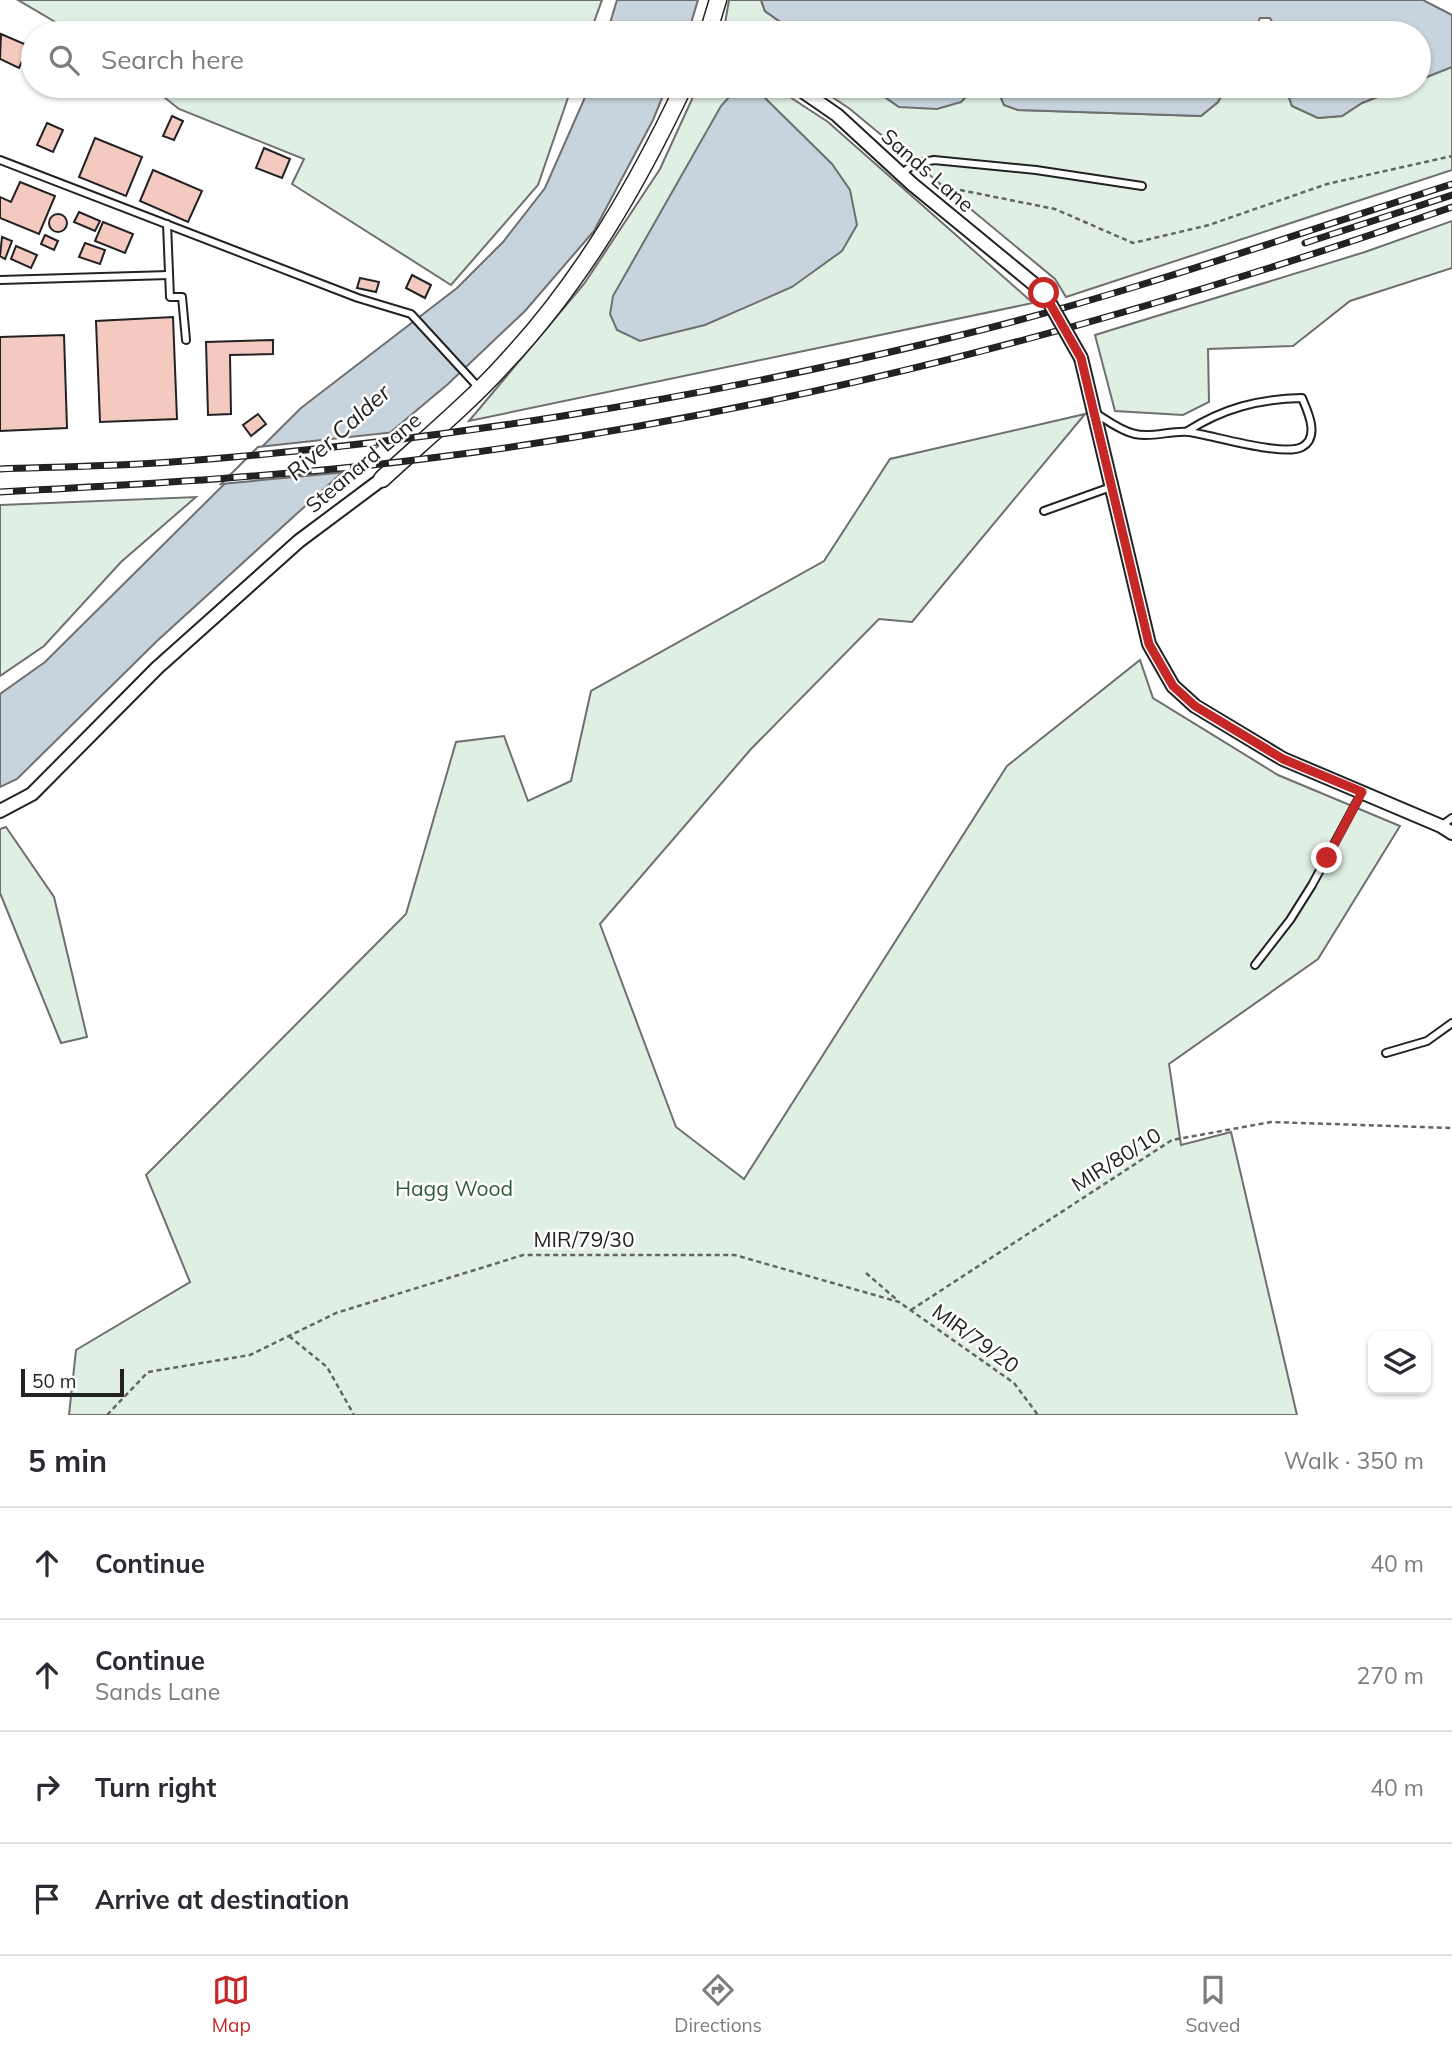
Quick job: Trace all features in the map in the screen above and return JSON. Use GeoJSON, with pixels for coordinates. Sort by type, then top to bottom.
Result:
{"type":"FeatureCollection","features":[{"type":"Feature","properties":{"kind":"street"},"geometry":{"type":"LineString","coordinates":[[715,21],[718,0]]}},
{"type":"Feature","properties":{"kind":"street","name":"Steanard Lane"},"geometry":{"type":"LineString","coordinates":[[0,811],[32,794],[157,668],[299,541],[382,479],[475,384],[506,362],[591,257],[650,156],[678,98]]}},
{"type":"Feature","properties":{"kind":"street","name":"Sands Lane"},"geometry":{"type":"LineString","coordinates":[[812,98],[837,115],[912,184],[1044,293],[1081,358],[1092,411]]}},
{"type":"Feature","properties":{"kind":"street"},"geometry":{"type":"LineString","coordinates":[[1092,411],[1149,644],[1173,686],[1195,706],[1283,759],[1448,826]]}},
{"type":"Feature","properties":{"kind":"lane"},"geometry":{"type":"LineString","coordinates":[[0,160],[358,298],[411,314],[475,384]]}},
{"type":"Feature","properties":{"kind":"lane"},"geometry":{"type":"LineString","coordinates":[[901,174],[914,164],[933,160],[1036,170],[1142,186]]}},
{"type":"Feature","properties":{"kind":"lane"},"geometry":{"type":"LineString","coordinates":[[167,225],[170,298],[182,296],[186,340]]}},
{"type":"Feature","properties":{"kind":"lane"},"geometry":{"type":"LineString","coordinates":[[0,280],[169,275]]}},
{"type":"Feature","properties":{"kind":"lane"},"geometry":{"type":"LineString","coordinates":[[1092,411],[1135,434],[1186,432],[1244,444],[1298,448],[1305,445],[1312,434],[1309,415],[1302,398],[1249,403],[1222,411],[1186,432]]}},
{"type":"Feature","properties":{"kind":"lane"},"geometry":{"type":"LineString","coordinates":[[1044,511],[1111,487]]}},
{"type":"Feature","properties":{"kind":"lane"},"geometry":{"type":"LineString","coordinates":[[1255,965],[1307,893],[1362,792]]}},
{"type":"Feature","properties":{"kind":"lane"},"geometry":{"type":"LineString","coordinates":[[1386,1053],[1427,1041],[1452,1023]]}},
{"type":"Feature","properties":{"kind":"path"},"geometry":{"type":"LineString","coordinates":[[912,184],[949,186],[1055,209],[1133,243],[1209,225],[1326,184],[1452,156]]}},
{"type":"Feature","properties":{"kind":"path","name":"MIR/80/10"},"geometry":{"type":"LineString","coordinates":[[911,1310],[1172,1140],[1271,1122],[1452,1128]]}},
{"type":"Feature","properties":{"kind":"path","name":"MIR/79/30"},"geometry":{"type":"LineString","coordinates":[[107,1415],[148,1372],[250,1356],[336,1313],[523,1255],[735,1255],[887,1298]]}},
{"type":"Feature","properties":{"kind":"path"},"geometry":{"type":"LineString","coordinates":[[866,1273],[899,1302]]}},
{"type":"Feature","properties":{"kind":"path","name":"MIR/79/20"},"geometry":{"type":"LineString","coordinates":[[887,1298],[911,1310],[1014,1383],[1038,1415]]}},
{"type":"Feature","properties":{"kind":"path"},"geometry":{"type":"LineString","coordinates":[[289,1336],[327,1367],[354,1415]]}},
{"type":"Feature","properties":{"kind":"green space"},"geometry":{"type":"Polygon","coordinates":[[[18,0],[602,0],[594,21],[54,21],[18,0]]]}},
{"type":"Feature","properties":{"kind":"green space"},"geometry":{"type":"Polygon","coordinates":[[[729,0],[761,0],[765,11],[779,21],[725,21],[729,0]]]}},
{"type":"Feature","properties":{"kind":"green space"},"geometry":{"type":"Polygon","coordinates":[[[1452,67],[1452,170],[1066,297],[1055,279],[834,98],[886,98],[899,107],[961,102],[965,98],[1001,98],[1004,105],[1018,110],[1201,116],[1220,98],[1289,98],[1292,106],[1318,118],[1342,116],[1375,98],[1431,98],[1431,75],[1452,67]]]}},
{"type":"Feature","properties":{"kind":"green space"},"geometry":{"type":"Polygon","coordinates":[[[165,98],[568,98],[538,185],[451,285],[292,184],[304,159],[179,109],[165,98]]]}},
{"type":"Feature","properties":{"kind":"green space"},"geometry":{"type":"Polygon","coordinates":[[[693,98],[791,98],[828,122],[1033,303],[469,421],[584,284],[660,169],[693,98]]]}},
{"type":"Feature","properties":{"kind":"green space"},"geometry":{"type":"Polygon","coordinates":[[[1452,221],[1452,268],[1350,301],[1293,346],[1208,349],[1209,402],[1183,415],[1115,411],[1095,335],[1365,252],[1452,221]]]}},
{"type":"Feature","properties":{"kind":"green space","name":"Hagg Wood"},"geometry":{"type":"Polygon","coordinates":[[[1085,414],[912,622],[879,619],[751,749],[600,924],[676,1127],[744,1179],[1007,766],[1140,660],[1153,698],[1278,775],[1400,826],[1318,959],[1169,1064],[1181,1145],[1231,1132],[1297,1415],[69,1415],[76,1350],[190,1282],[146,1175],[406,914],[456,742],[504,736],[528,801],[571,781],[591,691],[824,561],[890,459],[1085,414]]]}},
{"type":"Feature","properties":{"kind":"green space"},"geometry":{"type":"Polygon","coordinates":[[[196,497],[121,562],[44,646],[0,676],[0,505],[196,497]]]}},
{"type":"Feature","properties":{"kind":"green space"},"geometry":{"type":"Polygon","coordinates":[[[6,827],[54,897],[87,1037],[61,1043],[0,893],[0,829],[6,827]]]}},
{"type":"Feature","properties":{"kind":"water"},"geometry":{"type":"Polygon","coordinates":[[[617,0],[698,0],[692,21],[611,21],[617,0]]]}},
{"type":"Feature","properties":{"kind":"water"},"geometry":{"type":"Polygon","coordinates":[[[761,0],[1423,0],[1452,15],[1452,67],[1431,75],[1431,21],[1272,21],[1270,18],[1260,18],[1259,21],[779,21],[765,11],[761,0]]]}},
{"type":"Feature","properties":{"kind":"water","name":"River Calder"},"geometry":{"type":"Polygon","coordinates":[[[585,98],[662,98],[594,231],[525,311],[448,384],[336,478],[157,641],[17,779],[0,787],[0,694],[45,662],[301,408],[457,288],[503,242],[545,188],[585,98]]]}},
{"type":"Feature","properties":{"kind":"water"},"geometry":{"type":"Polygon","coordinates":[[[728,98],[765,98],[832,164],[850,190],[857,225],[842,251],[792,287],[705,325],[640,341],[617,330],[610,314],[613,296],[721,106],[728,98]]]}},
{"type":"Feature","properties":{"kind":"water"},"geometry":{"type":"Polygon","coordinates":[[[886,98],[965,98],[961,102],[937,109],[899,107],[886,98]]]}},
{"type":"Feature","properties":{"kind":"water"},"geometry":{"type":"Polygon","coordinates":[[[1001,98],[1220,98],[1201,116],[1018,110],[1004,105],[1001,98]]]}},
{"type":"Feature","properties":{"kind":"water"},"geometry":{"type":"Polygon","coordinates":[[[1289,98],[1375,98],[1342,116],[1318,118],[1292,106],[1289,98]]]}},
{"type":"Feature","properties":{"kind":"pier"},"geometry":{"type":"Polygon","coordinates":[[[395,432],[347,472],[221,484],[258,447],[395,432]]]}},
{"type":"Feature","properties":{"kind":"building"},"geometry":{"type":"Polygon","coordinates":[[[1,34],[21,43],[19,68],[0,59],[1,34]]]}},
{"type":"Feature","properties":{"kind":"building"},"geometry":{"type":"Polygon","coordinates":[[[172,116],[183,121],[174,140],[163,136],[172,116]]]}},
{"type":"Feature","properties":{"kind":"building"},"geometry":{"type":"Polygon","coordinates":[[[47,123],[63,130],[53,152],[37,145],[47,123]]]}},
{"type":"Feature","properties":{"kind":"building"},"geometry":{"type":"Polygon","coordinates":[[[95,138],[142,157],[126,196],[79,177],[95,138]]]}},
{"type":"Feature","properties":{"kind":"building"},"geometry":{"type":"Polygon","coordinates":[[[264,148],[290,159],[282,178],[256,168],[264,148]]]}},
{"type":"Feature","properties":{"kind":"building"},"geometry":{"type":"Polygon","coordinates":[[[153,170],[202,191],[188,222],[140,201],[153,170]]]}},
{"type":"Feature","properties":{"kind":"building"},"geometry":{"type":"Polygon","coordinates":[[[20,182],[55,196],[39,234],[0,218],[0,197],[11,202],[20,182]]]}},
{"type":"Feature","properties":{"kind":"building"},"geometry":{"type":"Polygon","coordinates":[[[79,212],[100,221],[95,231],[74,222],[79,212]]]}},
{"type":"Feature","properties":{"kind":"building"},"geometry":{"type":"Polygon","coordinates":[[[58,214],[64,217],[67,223],[64,229],[58,232],[52,229],[49,223],[52,217],[58,214]]]}},
{"type":"Feature","properties":{"kind":"building"},"geometry":{"type":"Polygon","coordinates":[[[103,222],[133,234],[125,253],[95,241],[103,222]]]}},
{"type":"Feature","properties":{"kind":"building"},"geometry":{"type":"Polygon","coordinates":[[[45,235],[58,241],[54,250],[41,244],[45,235]]]}},
{"type":"Feature","properties":{"kind":"building"},"geometry":{"type":"Polygon","coordinates":[[[2,237],[12,241],[5,259],[0,256],[2,237]]]}},
{"type":"Feature","properties":{"kind":"building"},"geometry":{"type":"Polygon","coordinates":[[[85,243],[105,250],[100,264],[79,257],[85,243]]]}},
{"type":"Feature","properties":{"kind":"building"},"geometry":{"type":"Polygon","coordinates":[[[16,246],[37,255],[31,268],[11,259],[16,246]]]}},
{"type":"Feature","properties":{"kind":"building"},"geometry":{"type":"Polygon","coordinates":[[[412,275],[431,285],[425,298],[406,288],[412,275]]]}},
{"type":"Feature","properties":{"kind":"building"},"geometry":{"type":"Polygon","coordinates":[[[360,278],[379,282],[376,292],[357,288],[360,278]]]}},
{"type":"Feature","properties":{"kind":"building"},"geometry":{"type":"Polygon","coordinates":[[[173,317],[177,419],[100,422],[96,321],[173,317]]]}},
{"type":"Feature","properties":{"kind":"building"},"geometry":{"type":"Polygon","coordinates":[[[64,335],[67,428],[0,431],[0,337],[64,335]]]}},
{"type":"Feature","properties":{"kind":"building"},"geometry":{"type":"Polygon","coordinates":[[[273,340],[273,354],[230,355],[231,414],[208,415],[206,342],[273,340]]]}},
{"type":"Feature","properties":{"kind":"building"},"geometry":{"type":"Polygon","coordinates":[[[258,414],[266,424],[251,436],[243,425],[258,414]]]}},
{"type":"Feature","properties":{"kind":"railway"},"geometry":{"type":"LineString","coordinates":[[0,469],[172,462],[366,443],[561,416],[755,381],[945,339],[1073,305],[1452,184]]}},
{"type":"Feature","properties":{"kind":"railway"},"geometry":{"type":"LineString","coordinates":[[1305,243],[1452,195]]}},
{"type":"Feature","properties":{"kind":"railway"},"geometry":{"type":"LineString","coordinates":[[0,492],[220,479],[384,464],[569,438],[698,415],[952,359],[1078,325],[1203,289],[1452,207]]}},
{"type":"Feature","properties":{"kind":"route"},"geometry":{"type":"LineString","coordinates":[[1044,293],[1081,358],[1149,644],[1173,686],[1195,706],[1283,759],[1362,792],[1327,858]]}}]}
